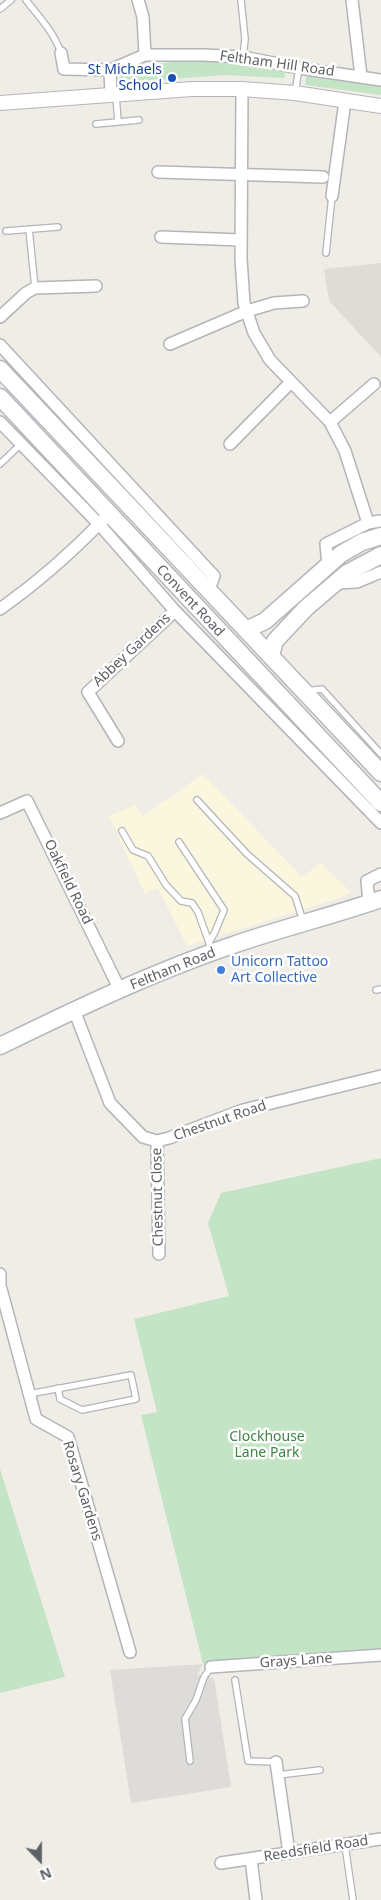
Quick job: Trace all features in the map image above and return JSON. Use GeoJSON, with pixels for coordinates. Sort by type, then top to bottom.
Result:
{"type":"FeatureCollection","features":[{"type":"Feature","properties":{"kind":"main road","name":"Convent Road"},"geometry":{"type":"LineString","coordinates":[[0,369],[381,774]]}},
{"type":"Feature","properties":{"kind":"main road","name":"Convent Road"},"geometry":{"type":"LineString","coordinates":[[0,397],[104,519],[239,652],[376,804]]}},
{"type":"Feature","properties":{"kind":"main road"},"geometry":{"type":"LineString","coordinates":[[246,630],[265,621],[341,554],[362,542],[381,536]]}},
{"type":"Feature","properties":{"kind":"main road"},"geometry":{"type":"LineString","coordinates":[[271,655],[275,641],[306,608],[347,572],[381,556]]}},
{"type":"Feature","properties":{"kind":"main road","name":"Feltham Road"},"geometry":{"type":"LineString","coordinates":[[0,1046],[211,947],[304,923],[375,901]]}},
{"type":"Feature","properties":{"kind":"street"},"geometry":{"type":"LineString","coordinates":[[138,0],[143,17],[145,55]]}},
{"type":"Feature","properties":{"kind":"street"},"geometry":{"type":"LineString","coordinates":[[352,0],[360,76]]}},
{"type":"Feature","properties":{"kind":"street"},"geometry":{"type":"LineString","coordinates":[[61,53],[64,69],[110,70],[113,95]]}},
{"type":"Feature","properties":{"kind":"street","name":"Feltham Hill Road"},"geometry":{"type":"LineString","coordinates":[[110,70],[145,55],[204,55],[243,57],[381,80]]}},
{"type":"Feature","properties":{"kind":"street","name":"Feltham Hill Road"},"geometry":{"type":"LineString","coordinates":[[0,103],[192,89],[242,89],[295,93],[381,106]]}},
{"type":"Feature","properties":{"kind":"street"},"geometry":{"type":"LineString","coordinates":[[242,89],[241,240],[244,303],[254,333],[270,360],[330,422],[345,451],[368,523]]}},
{"type":"Feature","properties":{"kind":"street"},"geometry":{"type":"LineString","coordinates":[[332,196],[345,101]]}},
{"type":"Feature","properties":{"kind":"street"},"geometry":{"type":"LineString","coordinates":[[158,172],[323,177]]}},
{"type":"Feature","properties":{"kind":"street"},"geometry":{"type":"LineString","coordinates":[[161,237],[241,240]]}},
{"type":"Feature","properties":{"kind":"street"},"geometry":{"type":"LineString","coordinates":[[0,317],[26,292],[35,288],[96,286]]}},
{"type":"Feature","properties":{"kind":"street"},"geometry":{"type":"LineString","coordinates":[[170,344],[247,312],[274,303],[303,301]]}},
{"type":"Feature","properties":{"kind":"street","name":"Convent Road"},"geometry":{"type":"LineString","coordinates":[[0,345],[214,576],[209,589]]}},
{"type":"Feature","properties":{"kind":"street"},"geometry":{"type":"LineString","coordinates":[[230,444],[291,382]]}},
{"type":"Feature","properties":{"kind":"street"},"geometry":{"type":"LineString","coordinates":[[330,422],[374,384]]}},
{"type":"Feature","properties":{"kind":"street","name":"Convent Road"},"geometry":{"type":"LineString","coordinates":[[0,422],[21,444],[104,519],[175,611],[376,804],[381,823]]}},
{"type":"Feature","properties":{"kind":"street"},"geometry":{"type":"LineString","coordinates":[[0,610],[22,594],[104,519]]}},
{"type":"Feature","properties":{"kind":"street"},"geometry":{"type":"LineString","coordinates":[[328,566],[326,544],[368,523],[381,521]]}},
{"type":"Feature","properties":{"kind":"street"},"geometry":{"type":"LineString","coordinates":[[334,584],[357,582],[381,572]]}},
{"type":"Feature","properties":{"kind":"street","name":"Abbey Gardens"},"geometry":{"type":"LineString","coordinates":[[118,742],[88,692],[175,611]]}},
{"type":"Feature","properties":{"kind":"street","name":"Oakfield Road"},"geometry":{"type":"LineString","coordinates":[[0,813],[27,801],[120,990]]}},
{"type":"Feature","properties":{"kind":"street"},"geometry":{"type":"LineString","coordinates":[[375,901],[366,881],[381,874]]}},
{"type":"Feature","properties":{"kind":"street","name":"Chestnut Road"},"geometry":{"type":"LineString","coordinates":[[74,1010],[110,1103],[143,1137],[157,1140],[169,1138],[243,1110],[381,1076]]}},
{"type":"Feature","properties":{"kind":"street","name":"Chestnut Close"},"geometry":{"type":"LineString","coordinates":[[157,1140],[159,1254]]}},
{"type":"Feature","properties":{"kind":"street","name":"Rosary Gardens"},"geometry":{"type":"LineString","coordinates":[[0,1274],[0,1289],[36,1419],[68,1437],[130,1652]]}},
{"type":"Feature","properties":{"kind":"street","name":"Grays Lane"},"geometry":{"type":"LineString","coordinates":[[211,1667],[381,1655]]}},
{"type":"Feature","properties":{"kind":"street"},"geometry":{"type":"LineString","coordinates":[[276,1762],[289,1853]]}},
{"type":"Feature","properties":{"kind":"street","name":"Reedsfield Road"},"geometry":{"type":"LineString","coordinates":[[220,1863],[381,1840]]}},
{"type":"Feature","properties":{"kind":"street","name":"Reedsfield Road"},"geometry":{"type":"LineString","coordinates":[[251,1859],[256,1900]]}},
{"type":"Feature","properties":{"kind":"lane"},"geometry":{"type":"LineString","coordinates":[[0,9],[11,0]]}},
{"type":"Feature","properties":{"kind":"lane"},"geometry":{"type":"LineString","coordinates":[[26,0],[58,42],[61,53]]}},
{"type":"Feature","properties":{"kind":"lane"},"geometry":{"type":"LineString","coordinates":[[241,0],[245,39],[243,57]]}},
{"type":"Feature","properties":{"kind":"lane"},"geometry":{"type":"LineString","coordinates":[[295,93],[300,68]]}},
{"type":"Feature","properties":{"kind":"lane"},"geometry":{"type":"LineString","coordinates":[[113,95],[118,122]]}},
{"type":"Feature","properties":{"kind":"lane"},"geometry":{"type":"LineString","coordinates":[[96,124],[139,120]]}},
{"type":"Feature","properties":{"kind":"lane"},"geometry":{"type":"LineString","coordinates":[[326,253],[332,196]]}},
{"type":"Feature","properties":{"kind":"lane"},"geometry":{"type":"LineString","coordinates":[[6,231],[58,227]]}},
{"type":"Feature","properties":{"kind":"lane"},"geometry":{"type":"LineString","coordinates":[[29,229],[35,288]]}},
{"type":"Feature","properties":{"kind":"lane"},"geometry":{"type":"LineString","coordinates":[[0,464],[21,444]]}},
{"type":"Feature","properties":{"kind":"lane"},"geometry":{"type":"LineString","coordinates":[[304,691],[322,689],[381,754]]}},
{"type":"Feature","properties":{"kind":"lane"},"geometry":{"type":"LineString","coordinates":[[197,800],[246,854],[295,896],[304,923]]}},
{"type":"Feature","properties":{"kind":"lane"},"geometry":{"type":"LineString","coordinates":[[122,831],[133,850],[148,856],[166,884],[181,901],[192,903],[198,912],[211,947]]}},
{"type":"Feature","properties":{"kind":"lane"},"geometry":{"type":"LineString","coordinates":[[179,842],[224,910],[211,947]]}},
{"type":"Feature","properties":{"kind":"lane"},"geometry":{"type":"LineString","coordinates":[[29,1394],[58,1388],[131,1375],[136,1399],[82,1410],[60,1399],[58,1388]]}},
{"type":"Feature","properties":{"kind":"lane"},"geometry":{"type":"LineString","coordinates":[[190,1761],[185,1719],[196,1700],[204,1677],[211,1667]]}},
{"type":"Feature","properties":{"kind":"lane"},"geometry":{"type":"LineString","coordinates":[[235,1680],[248,1761],[276,1762]]}},
{"type":"Feature","properties":{"kind":"lane"},"geometry":{"type":"LineString","coordinates":[[278,1776],[320,1770]]}},
{"type":"Feature","properties":{"kind":"lane"},"geometry":{"type":"LineString","coordinates":[[345,1845],[353,1900]]}},
{"type":"Feature","properties":{"kind":"shaded area"},"geometry":{"type":"Polygon","coordinates":[[[381,263],[381,357],[329,301],[324,269],[381,263]]]}},
{"type":"Feature","properties":{"kind":"shaded area"},"geometry":{"type":"Polygon","coordinates":[[[203,774],[301,876],[321,863],[351,892],[342,897],[187,946],[158,888],[145,894],[109,816],[135,805],[143,816],[203,774]]]}},
{"type":"Feature","properties":{"kind":"shaded area"},"geometry":{"type":"Polygon","coordinates":[[[203,1664],[197,1675],[214,1678],[231,1787],[131,1803],[110,1670],[203,1664]]]}},
{"type":"Feature","properties":{"kind":"green space"},"geometry":{"type":"Polygon","coordinates":[[[183,61],[235,62],[286,71],[284,78],[225,75],[119,83],[120,75],[130,67],[183,61]]]}},
{"type":"Feature","properties":{"kind":"green space"},"geometry":{"type":"Polygon","coordinates":[[[309,75],[381,86],[381,95],[305,85],[306,78],[309,75]]]}},
{"type":"Feature","properties":{"kind":"green space","name":"Clockhouse Lane Park"},"geometry":{"type":"Polygon","coordinates":[[[381,1158],[381,1651],[203,1664],[141,1415],[157,1412],[134,1319],[229,1296],[208,1223],[221,1193],[381,1158]]]}},
{"type":"Feature","properties":{"kind":"green space"},"geometry":{"type":"Polygon","coordinates":[[[0,1469],[65,1677],[0,1693],[0,1469]]]}},
{"type":"Feature","properties":{"kind":"place","name":"St Michaels School"},"geometry":{"type":"Point","coordinates":[172,78]}},
{"type":"Feature","properties":{"kind":"place","name":"Unicorn Tattoo Art Collective"},"geometry":{"type":"Point","coordinates":[221,970]}}]}
